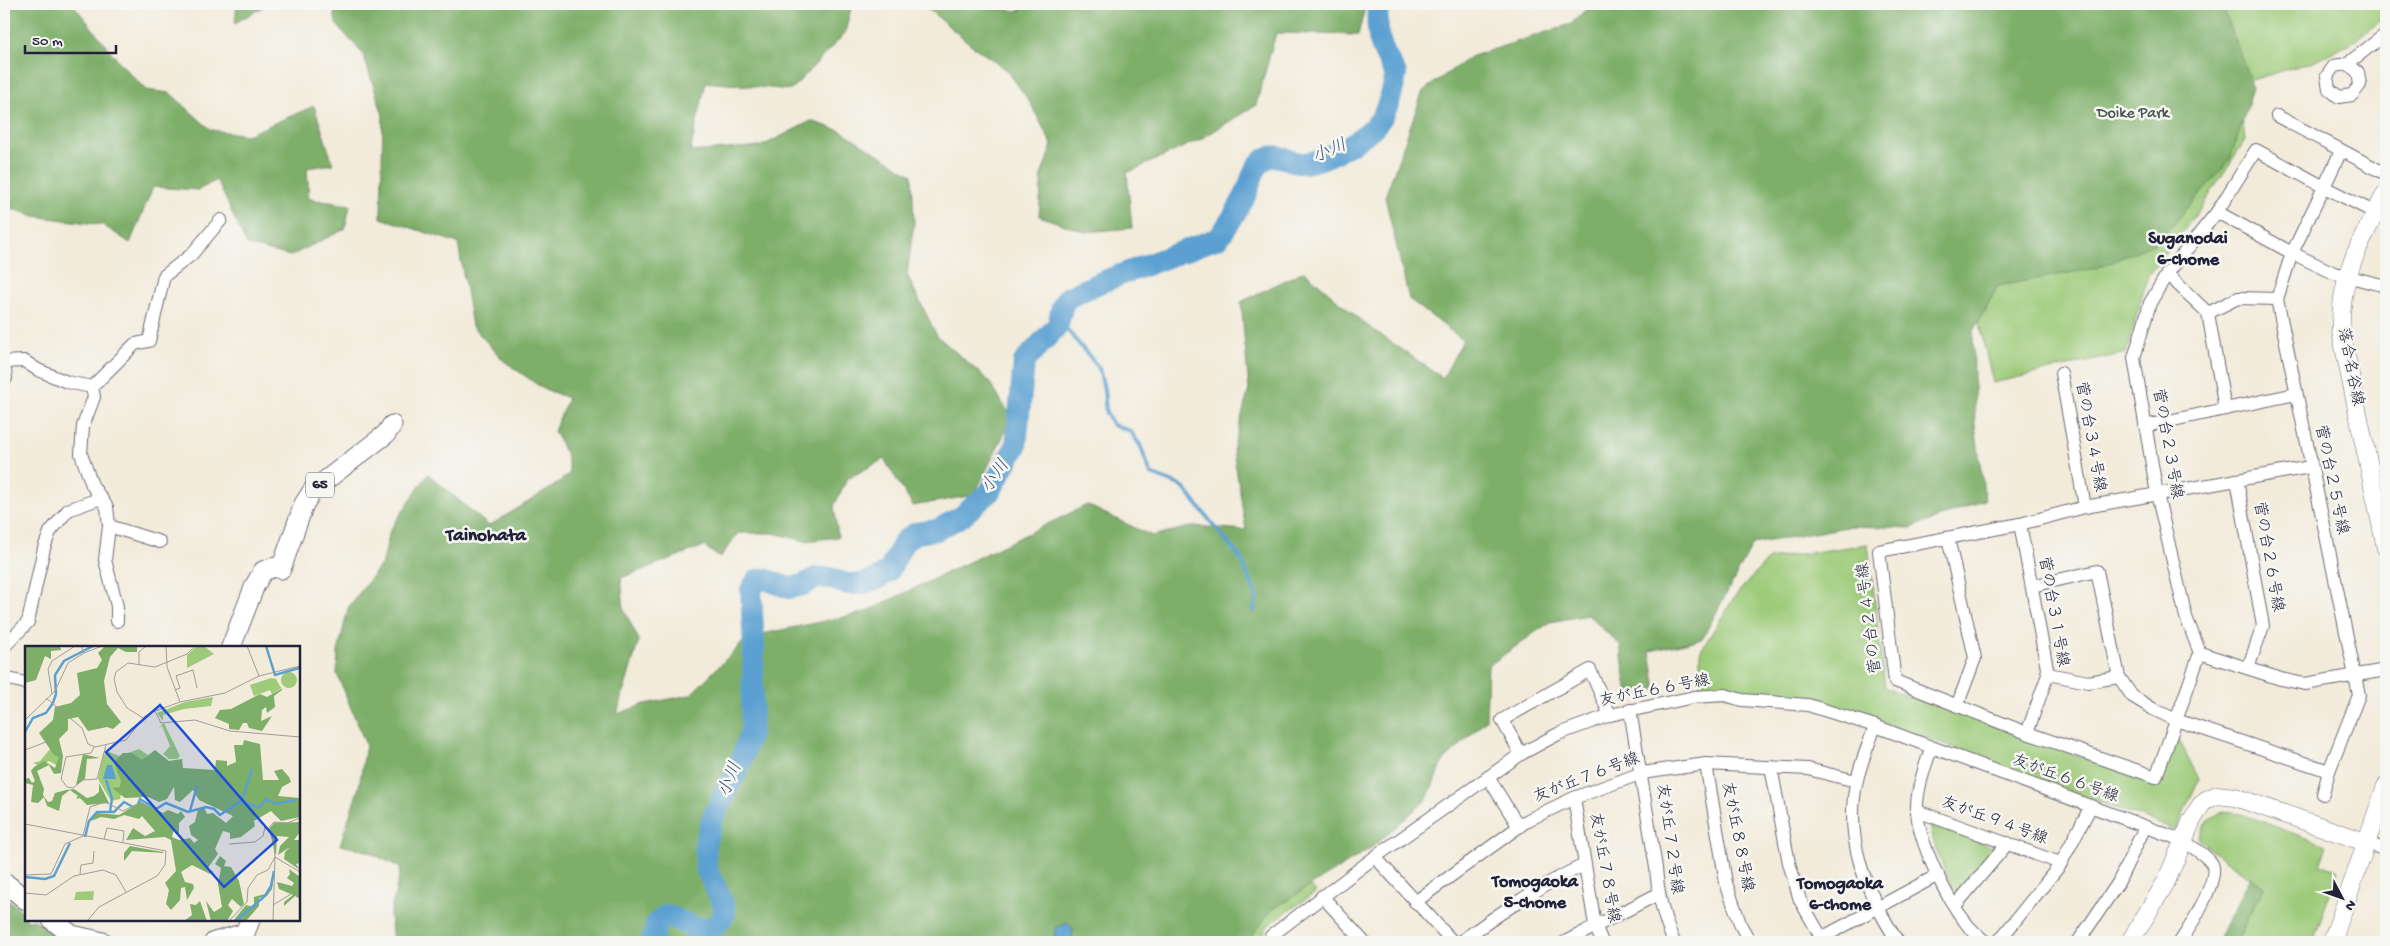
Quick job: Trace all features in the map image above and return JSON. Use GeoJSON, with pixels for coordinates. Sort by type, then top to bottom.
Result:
{"type":"FeatureCollection","features":[{"type":"Feature","properties":{"kind":"main road","name":"65"},"geometry":{"type":"LineString","coordinates":[[232,646],[255,585],[263,571],[275,567],[281,569],[304,504],[313,490],[386,434],[392,426]]}},
{"type":"Feature","properties":{"kind":"main road"},"geometry":{"type":"LineString","coordinates":[[4,882],[25,899]]}},
{"type":"Feature","properties":{"kind":"main road"},"geometry":{"type":"LineString","coordinates":[[53,921],[72,935],[103,942]]}},
{"type":"Feature","properties":{"kind":"main road"},"geometry":{"type":"LineString","coordinates":[[214,942],[245,934],[250,921]]}},
{"type":"Feature","properties":{"kind":"street"},"geometry":{"type":"LineString","coordinates":[[2347,64],[2386,34]]}},
{"type":"Feature","properties":{"kind":"street"},"geometry":{"type":"LineString","coordinates":[[2277,116],[2386,174]]}},
{"type":"Feature","properties":{"kind":"street"},"geometry":{"type":"LineString","coordinates":[[2376,213],[2256,150],[2217,212],[2292,253],[2334,273],[2386,286]]}},
{"type":"Feature","properties":{"kind":"street","name":"菅の台２５号線"},"geometry":{"type":"LineString","coordinates":[[2323,794],[2359,695],[2310,468],[2277,299],[2292,253],[2341,151]]}},
{"type":"Feature","properties":{"kind":"street","name":"落合名谷線"},"geometry":{"type":"LineString","coordinates":[[2386,193],[2346,276],[2341,300],[2341,332],[2386,548]]}},
{"type":"Feature","properties":{"kind":"street","name":"菅の台２３号線"},"geometry":{"type":"LineString","coordinates":[[2200,652],[2186,616],[2157,494],[2134,358],[2150,303],[2167,274],[2217,212]]}},
{"type":"Feature","properties":{"kind":"street"},"geometry":{"type":"LineString","coordinates":[[92,387],[135,344],[150,341],[164,276],[191,255],[221,220]]}},
{"type":"Feature","properties":{"kind":"street"},"geometry":{"type":"LineString","coordinates":[[2167,274],[2208,313],[2225,409]]}},
{"type":"Feature","properties":{"kind":"street"},"geometry":{"type":"LineString","coordinates":[[2208,313],[2238,298],[2277,299]]}},
{"type":"Feature","properties":{"kind":"street"},"geometry":{"type":"LineString","coordinates":[[4,381],[6,378],[4,362],[24,361],[38,370],[60,379],[92,387]]}},
{"type":"Feature","properties":{"kind":"street","name":"菅の台３４号線"},"geometry":{"type":"LineString","coordinates":[[2061,373],[2085,507]]}},
{"type":"Feature","properties":{"kind":"street"},"geometry":{"type":"LineString","coordinates":[[92,387],[94,397],[84,426],[82,454],[92,485],[107,507],[109,526],[105,560],[117,606],[117,621]]}},
{"type":"Feature","properties":{"kind":"street"},"geometry":{"type":"LineString","coordinates":[[2146,426],[2296,394]]}},
{"type":"Feature","properties":{"kind":"street","name":"菅の台２４号線"},"geometry":{"type":"LineString","coordinates":[[2200,652],[2156,777],[2027,733],[1895,681],[1879,551],[2020,524],[2085,507],[2310,468]]}},
{"type":"Feature","properties":{"kind":"street","name":"菅の台２６号線"},"geometry":{"type":"LineString","coordinates":[[2236,480],[2263,626],[2248,668]]}},
{"type":"Feature","properties":{"kind":"street"},"geometry":{"type":"LineString","coordinates":[[4,647],[28,622],[44,548],[50,532],[68,510],[100,498]]}},
{"type":"Feature","properties":{"kind":"street","name":"菅の台３１号線"},"geometry":{"type":"LineString","coordinates":[[2020,524],[2048,674],[2027,733]]}},
{"type":"Feature","properties":{"kind":"street"},"geometry":{"type":"LineString","coordinates":[[109,526],[160,542]]}},
{"type":"Feature","properties":{"kind":"street"},"geometry":{"type":"LineString","coordinates":[[1948,538],[1975,658],[1957,706]]}},
{"type":"Feature","properties":{"kind":"street"},"geometry":{"type":"LineString","coordinates":[[2032,586],[2097,571],[2118,677],[2132,696],[2176,720],[2330,772]]}},
{"type":"Feature","properties":{"kind":"street"},"geometry":{"type":"LineString","coordinates":[[2200,652],[2305,684],[2386,670]]}},
{"type":"Feature","properties":{"kind":"street"},"geometry":{"type":"LineString","coordinates":[[1521,754],[1502,720],[1590,670],[1610,715]]}},
{"type":"Feature","properties":{"kind":"street"},"geometry":{"type":"LineString","coordinates":[[2048,674],[2088,682],[2118,677]]}},
{"type":"Feature","properties":{"kind":"street"},"geometry":{"type":"LineString","coordinates":[[4,678],[25,683]]}},
{"type":"Feature","properties":{"kind":"street","name":"友が丘６６号線"},"geometry":{"type":"LineString","coordinates":[[1277,942],[1271,936],[1322,896],[1374,857],[1521,754],[1558,734],[1610,715],[1694,697],[1725,695],[1742,700],[1808,705],[1875,726],[2184,841],[2211,861],[2213,867],[2206,897],[2180,942]]}},
{"type":"Feature","properties":{"kind":"street","name":"友が丘７２号線"},"geometry":{"type":"LineString","coordinates":[[1630,710],[1642,773],[1658,894],[1666,925],[1674,942]]}},
{"type":"Feature","properties":{"kind":"street"},"geometry":{"type":"LineString","coordinates":[[1875,726],[1856,781],[1853,829],[1861,872],[1876,909],[1898,942]]}},
{"type":"Feature","properties":{"kind":"street"},"geometry":{"type":"LineString","coordinates":[[1931,748],[1922,777],[1917,811],[1924,843],[1938,875],[1955,906],[1966,923],[1985,942]]}},
{"type":"Feature","properties":{"kind":"street","name":"友が丘７６号線"},"geometry":{"type":"LineString","coordinates":[[1415,902],[1528,820],[1574,798],[1642,773],[1706,764],[1808,769],[1856,781]]}},
{"type":"Feature","properties":{"kind":"street","name":"友が丘８８号線"},"geometry":{"type":"LineString","coordinates":[[1706,764],[1726,883],[1741,926],[1750,942]]}},
{"type":"Feature","properties":{"kind":"street"},"geometry":{"type":"LineString","coordinates":[[1770,767],[1789,863],[1800,900],[1820,941],[1938,875]]}},
{"type":"Feature","properties":{"kind":"street"},"geometry":{"type":"LineString","coordinates":[[1488,777],[1519,827]]}},
{"type":"Feature","properties":{"kind":"street"},"geometry":{"type":"LineString","coordinates":[[2332,942],[2368,843],[2386,786]]}},
{"type":"Feature","properties":{"kind":"street"},"geometry":{"type":"LineString","coordinates":[[2130,942],[2166,882],[2192,820],[2206,800],[2217,795],[2235,798],[2386,850]]}},
{"type":"Feature","properties":{"kind":"street","name":"友が丘７８号線"},"geometry":{"type":"LineString","coordinates":[[1574,798],[1595,925],[1602,942]]}},
{"type":"Feature","properties":{"kind":"street"},"geometry":{"type":"LineString","coordinates":[[1998,942],[2060,863],[2091,806]]}},
{"type":"Feature","properties":{"kind":"street","name":"友が丘９４号線"},"geometry":{"type":"LineString","coordinates":[[1917,811],[2060,863]]}},
{"type":"Feature","properties":{"kind":"street"},"geometry":{"type":"LineString","coordinates":[[2078,942],[2118,883],[2145,827]]}},
{"type":"Feature","properties":{"kind":"street"},"geometry":{"type":"LineString","coordinates":[[1955,906],[2008,843]]}},
{"type":"Feature","properties":{"kind":"street"},"geometry":{"type":"LineString","coordinates":[[1374,857],[1453,942]]}},
{"type":"Feature","properties":{"kind":"street"},"geometry":{"type":"LineString","coordinates":[[1460,942],[1504,909],[1556,878],[1584,866]]}},
{"type":"Feature","properties":{"kind":"street"},"geometry":{"type":"LineString","coordinates":[[1565,942],[1658,894]]}},
{"type":"Feature","properties":{"kind":"street"},"geometry":{"type":"LineString","coordinates":[[1322,896],[1364,942]]}},
{"type":"Feature","properties":{"kind":"green space"},"geometry":{"type":"Polygon","coordinates":[[[4,4],[73,4],[120,63],[146,90],[170,93],[211,130],[247,135],[314,106],[333,164],[307,168],[309,199],[350,205],[345,229],[290,256],[247,245],[217,180],[198,190],[153,187],[130,243],[103,225],[34,216],[4,206],[4,4]]]}},
{"type":"Feature","properties":{"kind":"green space"},"geometry":{"type":"Polygon","coordinates":[[[237,4],[268,4],[235,23],[237,4]]]}},
{"type":"Feature","properties":{"kind":"green space"},"geometry":{"type":"Polygon","coordinates":[[[333,4],[852,4],[845,33],[791,90],[706,82],[690,152],[762,146],[811,121],[841,131],[912,175],[914,223],[907,275],[937,336],[988,380],[1012,418],[974,495],[913,506],[884,459],[847,479],[834,506],[838,537],[805,541],[774,533],[738,533],[720,558],[704,546],[621,578],[624,610],[639,640],[617,714],[645,704],[690,695],[748,637],[863,613],[1087,505],[1152,536],[1194,526],[1246,530],[1233,449],[1249,389],[1241,302],[1304,271],[1365,324],[1443,378],[1463,340],[1409,299],[1385,197],[1423,91],[1470,57],[1571,24],[1591,4],[2222,4],[2253,89],[2230,159],[2158,242],[2097,268],[1998,286],[1973,331],[1975,425],[1985,500],[1911,528],[1852,526],[1753,544],[1702,639],[1650,651],[1656,689],[1628,694],[1620,645],[1588,615],[1550,622],[1488,666],[1486,720],[1442,763],[1427,799],[1374,846],[1273,909],[1252,935],[1259,942],[393,942],[390,915],[401,868],[367,851],[340,845],[359,787],[366,745],[337,674],[338,652],[348,608],[383,562],[390,530],[428,474],[489,526],[554,486],[570,473],[566,454],[554,431],[568,398],[542,388],[504,361],[472,326],[458,243],[381,218],[383,115],[363,54],[336,24],[333,4]]]}},
{"type":"Feature","properties":{"kind":"green space"},"geometry":{"type":"Polygon","coordinates":[[[922,4],[951,4],[1021,11],[1017,4],[1366,4],[1358,35],[1276,33],[1256,105],[1201,139],[1127,173],[1132,228],[1085,232],[1039,216],[1042,173],[1052,145],[1031,104],[1007,70],[974,47],[922,4]]]}},
{"type":"Feature","properties":{"kind":"green space","name":"Doike Park"},"geometry":{"type":"Polygon","coordinates":[[[1987,4],[2386,4],[2386,17],[2348,45],[2309,63],[2238,84],[2245,140],[2201,208],[2148,275],[2126,353],[1993,383],[1969,281],[1987,4]]]}},
{"type":"Feature","properties":{"kind":"green space"},"geometry":{"type":"Polygon","coordinates":[[[1868,544],[1885,688],[2159,784],[2176,734],[2199,779],[2176,830],[1865,716],[1813,700],[1700,693],[1700,652],[1735,596],[1768,559],[1868,544]]]}},
{"type":"Feature","properties":{"kind":"green space"},"geometry":{"type":"Polygon","coordinates":[[[2222,812],[2242,814],[2327,846],[2320,865],[2338,870],[2313,942],[2236,942],[2264,887],[2224,860],[2198,838],[2209,818],[2222,812]]]}},
{"type":"Feature","properties":{"kind":"green space"},"geometry":{"type":"Polygon","coordinates":[[[1929,822],[1995,848],[1955,895],[1936,850],[1929,822]]]}},
{"type":"Feature","properties":{"kind":"green space"},"geometry":{"type":"Polygon","coordinates":[[[1300,870],[1316,892],[1268,925],[1263,935],[1269,942],[1168,942],[1300,870]]]}},
{"type":"Feature","properties":{"kind":"green space"},"geometry":{"type":"Polygon","coordinates":[[[2250,877],[2264,887],[2236,942],[2217,942],[2250,877]]]}},
{"type":"Feature","properties":{"kind":"green space"},"geometry":{"type":"Polygon","coordinates":[[[4,895],[25,914],[25,921],[36,921],[71,942],[4,942],[4,895]]]}},
{"type":"Feature","properties":{"kind":"water"},"geometry":{"type":"Polygon","coordinates":[[[1068,923],[1073,929],[1071,940],[1055,942],[1055,928],[1068,923]]]}},
{"type":"Feature","properties":{"kind":"waterway","name":"小川"},"geometry":{"type":"LineString","coordinates":[[652,942],[656,924],[666,915],[691,926],[706,929],[713,927],[719,922],[725,913],[722,901],[706,868],[705,844],[713,817],[740,764],[751,731],[754,648],[751,590],[757,580],[765,579],[789,588],[803,585],[816,578],[830,578],[846,584],[860,584],[877,579],[889,571],[905,540],[916,533],[937,530],[962,516],[989,493],[1016,446],[1024,362],[1058,325],[1062,307],[1067,298],[1099,283],[1218,238],[1242,202],[1257,167],[1264,160],[1274,156],[1304,163],[1324,158],[1336,153],[1368,132],[1382,117],[1391,96],[1396,74],[1380,41],[1378,33],[1378,4]]}},
{"type":"Feature","properties":{"kind":"waterway"},"geometry":{"type":"LineString","coordinates":[[1059,320],[1099,368],[1104,389],[1106,413],[1113,425],[1130,431],[1140,445],[1151,474],[1182,486],[1241,559],[1257,597],[1254,611]]}},
{"type":"Feature","properties":{"kind":"waterway"},"geometry":{"type":"LineString","coordinates":[[711,929],[712,942]]}},
{"type":"Feature","properties":{"kind":"district","name":"Suganodai 6-chome"},"geometry":{"type":"Point","coordinates":[2188,249]}},
{"type":"Feature","properties":{"kind":"district","name":"Tainohata"},"geometry":{"type":"Point","coordinates":[486,536]}},
{"type":"Feature","properties":{"kind":"district","name":"Tomogaoka 5-chome"},"geometry":{"type":"Point","coordinates":[1535,892]}},
{"type":"Feature","properties":{"kind":"district","name":"Tomogaoka 6-chome"},"geometry":{"type":"Point","coordinates":[1840,894]}}]}
